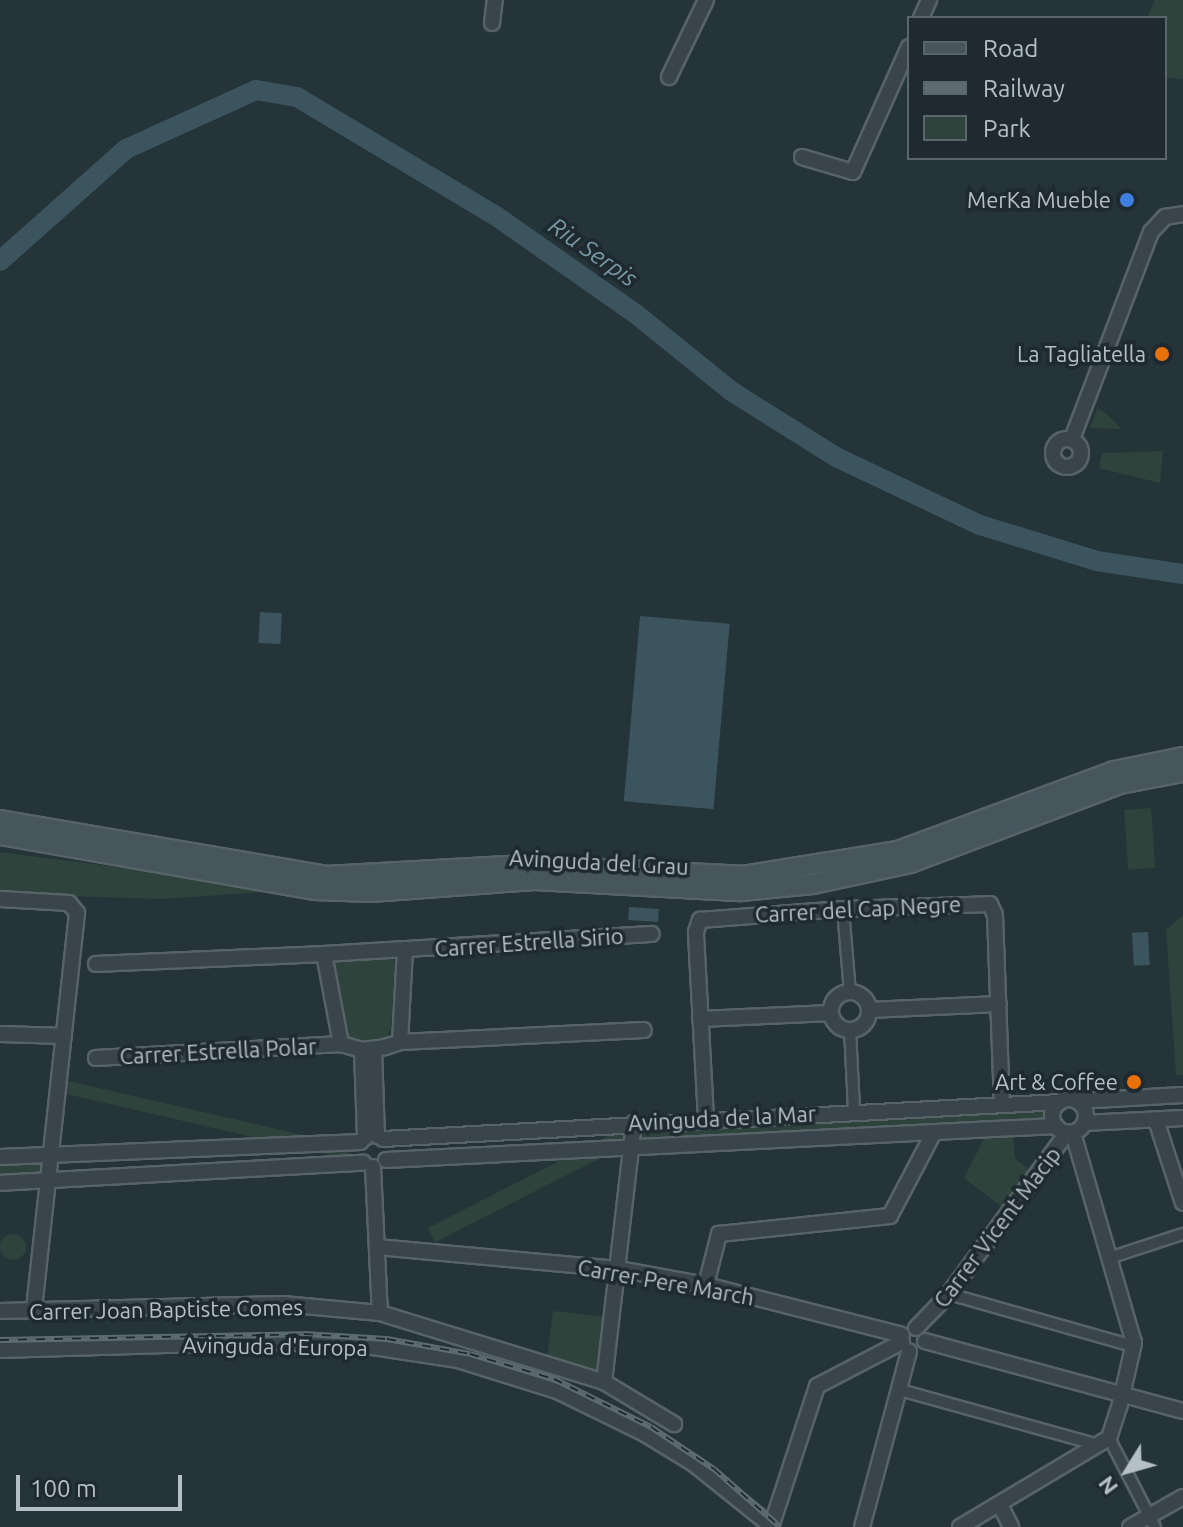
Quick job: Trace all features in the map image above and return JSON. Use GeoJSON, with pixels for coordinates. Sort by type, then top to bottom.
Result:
{"type":"FeatureCollection","features":[{"type":"Feature","properties":{"kind":"main road","name":"Avinguda del Grau"},"geometry":{"type":"LineString","coordinates":[[0,820],[326,876],[535,865],[743,876],[886,854],[1114,771],[1183,757]]}},
{"type":"Feature","properties":{"kind":"main road","name":"Avinguda del Grau"},"geometry":{"type":"LineString","coordinates":[[0,835],[314,890],[371,892],[535,880],[741,891],[827,882],[910,863],[1120,784],[1183,772]]}},
{"type":"Feature","properties":{"kind":"street"},"geometry":{"type":"LineString","coordinates":[[492,23],[495,0]]}},
{"type":"Feature","properties":{"kind":"street"},"geometry":{"type":"LineString","coordinates":[[669,77],[706,0]]}},
{"type":"Feature","properties":{"kind":"street"},"geometry":{"type":"LineString","coordinates":[[802,157],[853,172],[907,51]]}},
{"type":"Feature","properties":{"kind":"street"},"geometry":{"type":"LineString","coordinates":[[1072,439],[1151,232],[1165,217],[1183,214]]}},
{"type":"Feature","properties":{"kind":"street"},"geometry":{"type":"LineString","coordinates":[[0,899],[69,903],[75,908],[50,1180],[34,1311]]}},
{"type":"Feature","properties":{"kind":"street","name":"Carrer del Cap Negre"},"geometry":{"type":"LineString","coordinates":[[700,1019],[696,928],[713,916],[843,909],[985,902],[995,915],[999,1004]]}},
{"type":"Feature","properties":{"kind":"street"},"geometry":{"type":"LineString","coordinates":[[843,909],[850,992]]}},
{"type":"Feature","properties":{"kind":"street","name":"Carrer Estrella Sirio"},"geometry":{"type":"LineString","coordinates":[[405,949],[652,934]]}},
{"type":"Feature","properties":{"kind":"street"},"geometry":{"type":"LineString","coordinates":[[96,964],[405,949],[400,1042]]}},
{"type":"Feature","properties":{"kind":"street","name":"Carrer Estrella Polar"},"geometry":{"type":"LineString","coordinates":[[324,954],[341,1044]]}},
{"type":"Feature","properties":{"kind":"street"},"geometry":{"type":"LineString","coordinates":[[850,992],[863,997],[869,1010],[862,1027],[850,1030],[837,1025],[831,1013],[838,996],[850,992]]}},
{"type":"Feature","properties":{"kind":"street"},"geometry":{"type":"LineString","coordinates":[[869,1010],[999,1004],[1002,1103]]}},
{"type":"Feature","properties":{"kind":"street"},"geometry":{"type":"LineString","coordinates":[[706,1119],[700,1019],[831,1013]]}},
{"type":"Feature","properties":{"kind":"street"},"geometry":{"type":"LineString","coordinates":[[380,1313],[368,1050],[400,1042],[644,1030]]}},
{"type":"Feature","properties":{"kind":"street"},"geometry":{"type":"LineString","coordinates":[[850,1030],[854,1110]]}},
{"type":"Feature","properties":{"kind":"street"},"geometry":{"type":"LineString","coordinates":[[0,1034],[64,1036]]}},
{"type":"Feature","properties":{"kind":"street","name":"Carrer Estrella Polar"},"geometry":{"type":"LineString","coordinates":[[96,1058],[341,1044],[368,1050]]}},
{"type":"Feature","properties":{"kind":"street"},"geometry":{"type":"LineString","coordinates":[[1077,1101],[1183,1095]]}},
{"type":"Feature","properties":{"kind":"street"},"geometry":{"type":"LineString","coordinates":[[1070,1129],[1084,1108],[1077,1101]]}},
{"type":"Feature","properties":{"kind":"street","name":"Avinguda de la Mar"},"geometry":{"type":"LineString","coordinates":[[0,1157],[372,1139],[854,1110],[1077,1101]]}},
{"type":"Feature","properties":{"kind":"street"},"geometry":{"type":"LineString","coordinates":[[960,1527],[1104,1442],[1122,1395],[1133,1346],[1070,1129],[1053,1111],[1060,1102]]}},
{"type":"Feature","properties":{"kind":"street","name":"Avinguda de la Mar"},"geometry":{"type":"LineString","coordinates":[[0,1183],[1070,1129],[1183,1118]]}},
{"type":"Feature","properties":{"kind":"street"},"geometry":{"type":"LineString","coordinates":[[1156,1120],[1183,1203]]}},
{"type":"Feature","properties":{"kind":"street"},"geometry":{"type":"LineString","coordinates":[[604,1382],[634,1123]]}},
{"type":"Feature","properties":{"kind":"street","name":"Carrer Vicent Macip"},"geometry":{"type":"LineString","coordinates":[[862,1527],[914,1341],[1070,1129]]}},
{"type":"Feature","properties":{"kind":"street"},"geometry":{"type":"LineString","coordinates":[[706,1285],[719,1234],[890,1216],[932,1136]]}},
{"type":"Feature","properties":{"kind":"street"},"geometry":{"type":"LineString","coordinates":[[372,1139],[389,1149],[374,1163]]}},
{"type":"Feature","properties":{"kind":"street"},"geometry":{"type":"LineString","coordinates":[[1109,1258],[1183,1234]]}},
{"type":"Feature","properties":{"kind":"street","name":"Carrer Pere March"},"geometry":{"type":"LineString","coordinates":[[377,1247],[618,1269],[706,1285],[1183,1411]]}},
{"type":"Feature","properties":{"kind":"street"},"geometry":{"type":"LineString","coordinates":[[949,1294],[1133,1346]]}},
{"type":"Feature","properties":{"kind":"street","name":"Carrer Joan Baptiste Comes"},"geometry":{"type":"LineString","coordinates":[[0,1311],[283,1304],[380,1313],[604,1382],[674,1424]]}},
{"type":"Feature","properties":{"kind":"street"},"geometry":{"type":"LineString","coordinates":[[771,1526],[815,1390],[823,1379],[914,1341]]}},
{"type":"Feature","properties":{"kind":"street","name":"Avinguda d'Europa"},"geometry":{"type":"LineString","coordinates":[[0,1350],[275,1342],[373,1347],[503,1372],[557,1391],[632,1427],[694,1464],[771,1526]]}},
{"type":"Feature","properties":{"kind":"street"},"geometry":{"type":"LineString","coordinates":[[885,1351],[898,1363],[902,1383],[1104,1442],[1152,1521]]}},
{"type":"Feature","properties":{"kind":"street"},"geometry":{"type":"LineString","coordinates":[[1130,1527],[1152,1521],[1183,1497]]}},
{"type":"Feature","properties":{"kind":"street"},"geometry":{"type":"LineString","coordinates":[[1000,1505],[1011,1527]]}},
{"type":"Feature","properties":{"kind":"green space"},"geometry":{"type":"Polygon","coordinates":[[[1155,0],[1183,0],[1183,79],[1167,77],[1167,16],[1148,16],[1155,0]]]}},
{"type":"Feature","properties":{"kind":"green space"},"geometry":{"type":"Polygon","coordinates":[[[1097,409],[1103,411],[1122,429],[1090,428],[1097,409]]]}},
{"type":"Feature","properties":{"kind":"green space"},"geometry":{"type":"Polygon","coordinates":[[[1163,451],[1160,483],[1099,468],[1102,453],[1163,451]]]}},
{"type":"Feature","properties":{"kind":"green space"},"geometry":{"type":"Polygon","coordinates":[[[1151,808],[1155,868],[1128,870],[1124,810],[1151,808]]]}},
{"type":"Feature","properties":{"kind":"green space"},"geometry":{"type":"Polygon","coordinates":[[[0,852],[188,876],[276,891],[162,899],[0,894],[0,852]]]}},
{"type":"Feature","properties":{"kind":"green space"},"geometry":{"type":"Polygon","coordinates":[[[1183,915],[1183,1075],[1176,1075],[1166,930],[1183,915]]]}},
{"type":"Feature","properties":{"kind":"green space"},"geometry":{"type":"Polygon","coordinates":[[[388,953],[395,962],[391,1029],[384,1042],[349,1043],[330,962],[333,957],[388,953]]]}},
{"type":"Feature","properties":{"kind":"green space"},"geometry":{"type":"Polygon","coordinates":[[[68,1081],[350,1146],[347,1159],[65,1094],[68,1081]]]}},
{"type":"Feature","properties":{"kind":"green space"},"geometry":{"type":"Polygon","coordinates":[[[1043,1108],[1047,1122],[640,1141],[643,1129],[1043,1108]]]}},
{"type":"Feature","properties":{"kind":"green space"},"geometry":{"type":"Polygon","coordinates":[[[624,1128],[631,1142],[435,1242],[428,1228],[624,1128]]]}},
{"type":"Feature","properties":{"kind":"green space"},"geometry":{"type":"Polygon","coordinates":[[[1013,1137],[1015,1158],[1028,1169],[1002,1207],[964,1178],[984,1139],[1013,1137]]]}},
{"type":"Feature","properties":{"kind":"green space"},"geometry":{"type":"Polygon","coordinates":[[[0,1162],[40,1162],[40,1176],[0,1176],[0,1162]]]}},
{"type":"Feature","properties":{"kind":"green space"},"geometry":{"type":"Polygon","coordinates":[[[13,1234],[22,1238],[26,1247],[22,1256],[13,1260],[4,1256],[0,1247],[4,1238],[13,1234]]]}},
{"type":"Feature","properties":{"kind":"green space"},"geometry":{"type":"Polygon","coordinates":[[[553,1311],[607,1317],[597,1374],[547,1357],[553,1311]]]}},
{"type":"Feature","properties":{"kind":"water"},"geometry":{"type":"Polygon","coordinates":[[[260,612],[282,613],[280,644],[258,643],[260,612]]]}},
{"type":"Feature","properties":{"kind":"water"},"geometry":{"type":"Polygon","coordinates":[[[640,616],[730,624],[713,809],[624,801],[640,616]]]}},
{"type":"Feature","properties":{"kind":"water"},"geometry":{"type":"Polygon","coordinates":[[[629,907],[659,909],[658,922],[628,920],[629,907]]]}},
{"type":"Feature","properties":{"kind":"water"},"geometry":{"type":"Polygon","coordinates":[[[1148,932],[1150,965],[1134,966],[1132,933],[1148,932]]]}},
{"type":"Feature","properties":{"kind":"waterway","name":"Riu Serpis"},"geometry":{"type":"LineString","coordinates":[[0,261],[126,149],[256,90],[297,97],[496,216],[636,314],[731,391],[838,458],[980,525],[1097,561],[1183,574]]}},
{"type":"Feature","properties":{"kind":"railway"},"geometry":{"type":"LineString","coordinates":[[0,1340],[304,1334],[387,1339],[470,1354],[554,1379],[651,1427],[714,1469],[780,1527]]}},
{"type":"Feature","properties":{"kind":"place","name":"MerKa Mueble"},"geometry":{"type":"Point","coordinates":[1127,200]}},
{"type":"Feature","properties":{"kind":"place","name":"La Tagliatella"},"geometry":{"type":"Point","coordinates":[1162,354]}},
{"type":"Feature","properties":{"kind":"place","name":"Art & Coffee"},"geometry":{"type":"Point","coordinates":[1134,1082]}}]}
